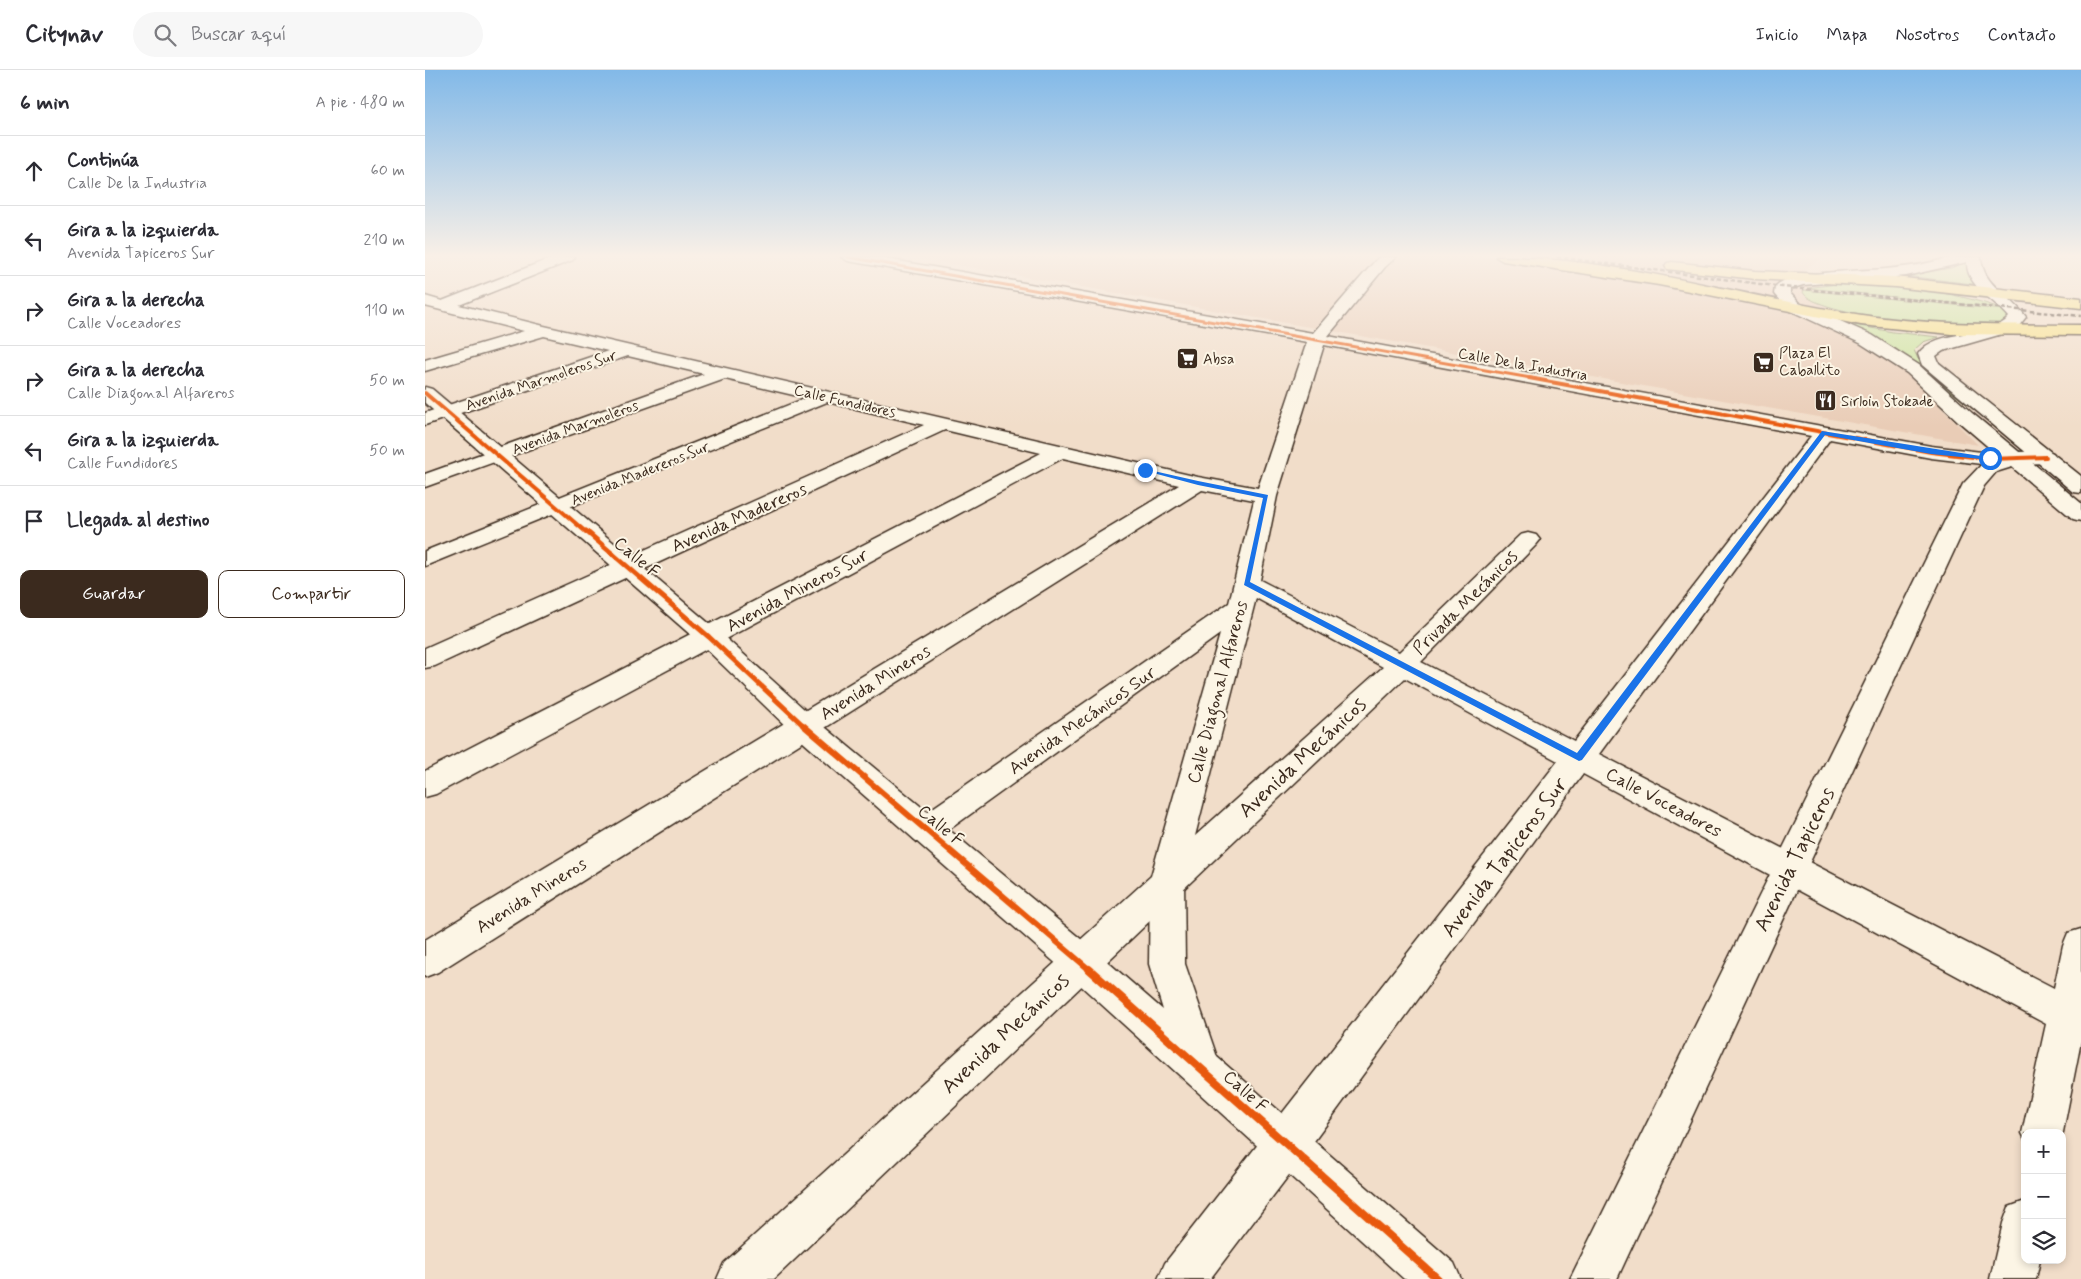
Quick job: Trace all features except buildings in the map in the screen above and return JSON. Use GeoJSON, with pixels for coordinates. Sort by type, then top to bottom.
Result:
{"type":"FeatureCollection","features":[{"type":"Feature","properties":{"kind":"main road"},"geometry":{"type":"LineString","coordinates":[[1829,313],[1861,320],[1909,326],[2003,330],[2081,330]]}},
{"type":"Feature","properties":{"kind":"street","name":"Calle Fundidores"},"geometry":{"type":"LineString","coordinates":[[477,313],[543,331],[1198,483],[1266,496]]}},
{"type":"Feature","properties":{"kind":"street","name":"Calle De la Industria"},"geometry":{"type":"LineString","coordinates":[[1171,313],[1931,452],[1976,458],[2031,458]]}},
{"type":"Feature","properties":{"kind":"street","name":"Calle Diagonal Alfareros"},"geometry":{"type":"LineString","coordinates":[[1201,1069],[1167,964],[1167,881],[1242,596],[1266,496],[1317,339],[1338,313]]}},
{"type":"Feature","properties":{"kind":"street"},"geometry":{"type":"LineString","coordinates":[[1809,313],[1866,339],[1892,354],[2031,458],[2081,487]]}},
{"type":"Feature","properties":{"kind":"street"},"geometry":{"type":"LineString","coordinates":[[2016,313],[2018,317],[2015,323],[2003,330],[1955,339],[1934,348],[1927,354],[1931,365],[2031,458],[2081,514]]}},
{"type":"Feature","properties":{"kind":"street"},"geometry":{"type":"LineString","coordinates":[[425,366],[543,331]]}},
{"type":"Feature","properties":{"kind":"street","name":"Avenida Marmoleros Sur"},"geometry":{"type":"LineString","coordinates":[[433,408],[629,350]]}},
{"type":"Feature","properties":{"kind":"street","name":"Avenida Marmoleros"},"geometry":{"type":"LineString","coordinates":[[425,481],[726,372]]}},
{"type":"Feature","properties":{"kind":"street","name":"Avenida Madereros Sur"},"geometry":{"type":"LineString","coordinates":[[425,559],[827,396]]}},
{"type":"Feature","properties":{"kind":"street","name":"Calle F"},"geometry":{"type":"LineString","coordinates":[[433,408],[499,455],[556,507],[709,637],[804,726],[1081,962],[1437,1279]]}},
{"type":"Feature","properties":{"kind":"street","name":"Avenida Madereros"},"geometry":{"type":"LineString","coordinates":[[425,659],[943,424]]}},
{"type":"Feature","properties":{"kind":"street","name":"Avenida Tapiceros Sur"},"geometry":{"type":"LineString","coordinates":[[1181,1279],[1286,1144],[1824,433]]}},
{"type":"Feature","properties":{"kind":"street","name":"Avenida Mineros Sur"},"geometry":{"type":"LineString","coordinates":[[425,785],[1062,450]]}},
{"type":"Feature","properties":{"kind":"street","name":"Avenida Tapiceros"},"geometry":{"type":"LineString","coordinates":[[1593,1279],[1974,484],[1989,468],[2031,458]]}},
{"type":"Feature","properties":{"kind":"street","name":"Avenida Mineros"},"geometry":{"type":"LineString","coordinates":[[425,960],[1198,483]]}},
{"type":"Feature","properties":{"kind":"street","name":"Privada Mecánicos"},"geometry":{"type":"LineString","coordinates":[[1402,665],[1528,540]]}},
{"type":"Feature","properties":{"kind":"street","name":"Calle Voceadores"},"geometry":{"type":"LineString","coordinates":[[1242,596],[1402,665],[2074,1018]]}},
{"type":"Feature","properties":{"kind":"street","name":"Avenida Mecánicos Sur"},"geometry":{"type":"LineString","coordinates":[[925,830],[1242,596]]}},
{"type":"Feature","properties":{"kind":"street","name":"Avenida Mecánicos"},"geometry":{"type":"LineString","coordinates":[[741,1279],[1167,881],[1402,665]]}},
{"type":"Feature","properties":{"kind":"street"},"geometry":{"type":"LineString","coordinates":[[2044,1129],[2074,1018],[2081,945]]}},
{"type":"Feature","properties":{"kind":"street"},"geometry":{"type":"LineString","coordinates":[[2013,1279],[2021,1242]]}},
{"type":"Feature","properties":{"kind":"shaded area"},"geometry":{"type":"Polygon","coordinates":[[[1232,313],[1847,313],[1978,445],[1232,313]]]}},
{"type":"Feature","properties":{"kind":"green space"},"geometry":{"type":"Polygon","coordinates":[[[1856,313],[2007,313],[2011,317],[2002,323],[1962,326],[1856,313]]]}},
{"type":"Feature","properties":{"kind":"green space"},"geometry":{"type":"Polygon","coordinates":[[[1849,324],[1893,332],[1939,337],[1923,342],[1914,350],[1918,359],[2027,451],[1896,349],[1849,324]]]}},
{"type":"Feature","properties":{"kind":"railway"},"geometry":{"type":"LineString","coordinates":[[2054,313],[2081,316]]}},
{"type":"Feature","properties":{"kind":"cycle path"},"geometry":{"type":"LineString","coordinates":[[1171,313],[1931,452],[1990,459],[2046,457]]}},
{"type":"Feature","properties":{"kind":"cycle path"},"geometry":{"type":"LineString","coordinates":[[425,393],[709,637],[804,726],[1081,962],[1438,1279]]}},
{"type":"Feature","properties":{"kind":"place","name":"Absa"},"geometry":{"type":"Point","coordinates":[1187,359]}},
{"type":"Feature","properties":{"kind":"place","name":"Plaza El Caballito"},"geometry":{"type":"Point","coordinates":[1763,362]}},
{"type":"Feature","properties":{"kind":"place","name":"Sirloin Stokade"},"geometry":{"type":"Point","coordinates":[1825,401]}},
{"type":"Feature","properties":{"kind":"route"},"geometry":{"type":"LineString","coordinates":[[1145,470],[1198,483],[1266,496],[1247,583],[1579,758],[1824,433],[1931,452],[1990,458]]}}]}
